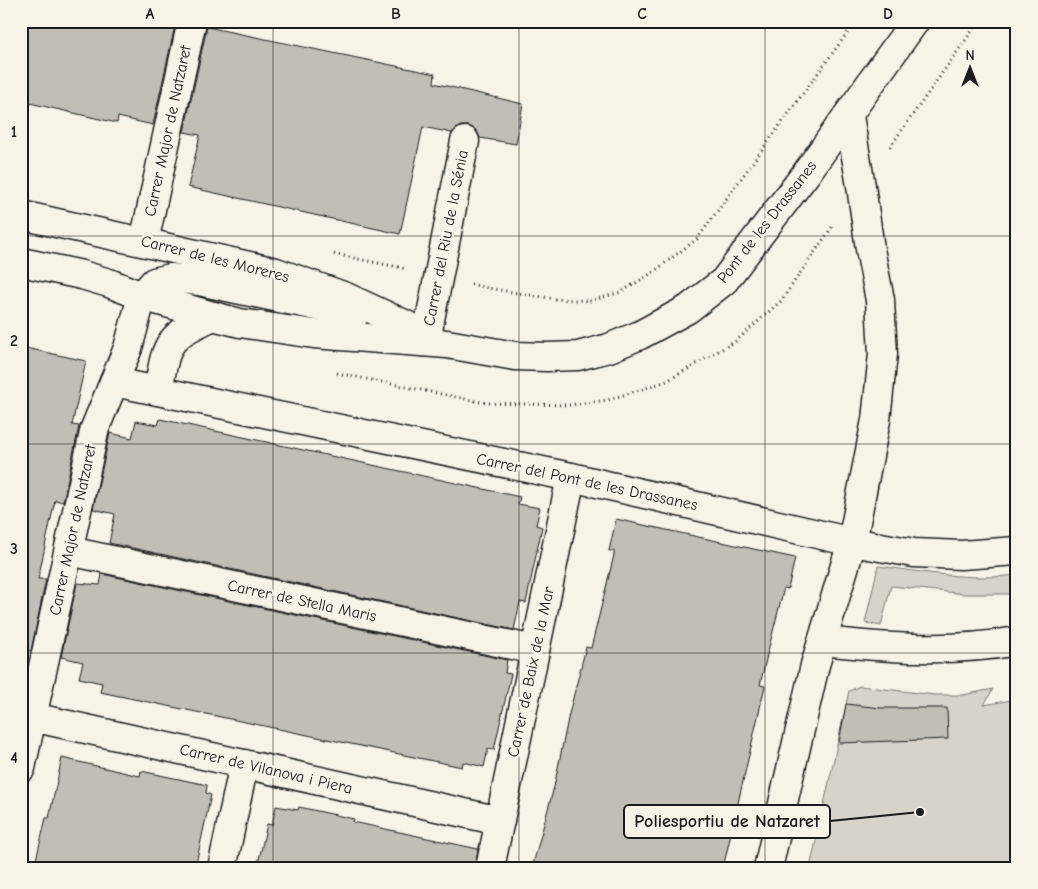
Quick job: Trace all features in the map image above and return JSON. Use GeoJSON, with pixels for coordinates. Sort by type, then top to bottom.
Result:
{"type":"FeatureCollection","features":[{"type":"Feature","properties":{"kind":"street","name":"Carrer Major de Natzaret"},"geometry":{"type":"LineString","coordinates":[[144,242],[192,21]]}},
{"type":"Feature","properties":{"kind":"street","name":"Pont de les Drassanes"},"geometry":{"type":"LineString","coordinates":[[426,334],[515,356],[548,358],[578,356],[609,348],[640,335],[688,309],[724,281],[849,116],[916,21]]}},
{"type":"Feature","properties":{"kind":"street"},"geometry":{"type":"LineString","coordinates":[[768,868],[815,665],[852,542],[876,420],[883,354],[880,300],[849,116]]}},
{"type":"Feature","properties":{"kind":"street","name":"Carrer del Riu de la Sénia"},"geometry":{"type":"LineString","coordinates":[[426,334],[465,141]]}},
{"type":"Feature","properties":{"kind":"street","name":"Carrer de les Moreres"},"geometry":{"type":"LineString","coordinates":[[21,215],[276,272],[346,297],[426,334]]}},
{"type":"Feature","properties":{"kind":"street"},"geometry":{"type":"LineString","coordinates":[[21,262],[91,278],[142,296],[240,323],[314,334],[426,334]]}},
{"type":"Feature","properties":{"kind":"street","name":"Carrer de les Moreres"},"geometry":{"type":"LineString","coordinates":[[142,296],[154,282],[171,278],[199,281],[426,334]]}},
{"type":"Feature","properties":{"kind":"street","name":"Carrer Major de Natzaret"},"geometry":{"type":"LineString","coordinates":[[21,768],[95,428],[128,348],[142,296]]}},
{"type":"Feature","properties":{"kind":"street"},"geometry":{"type":"LineString","coordinates":[[158,391],[164,355],[170,343],[177,335],[214,316]]}},
{"type":"Feature","properties":{"kind":"street","name":"Carrer del Pont de les Drassanes"},"geometry":{"type":"LineString","coordinates":[[114,382],[571,476],[852,542],[923,553],[961,555],[1017,551]]}},
{"type":"Feature","properties":{"kind":"street","name":"Carrer de Baix de la Mar"},"geometry":{"type":"LineString","coordinates":[[490,868],[571,476]]}},
{"type":"Feature","properties":{"kind":"street","name":"Carrer de Stella Maris"},"geometry":{"type":"LineString","coordinates":[[69,551],[535,650]]}},
{"type":"Feature","properties":{"kind":"street"},"geometry":{"type":"LineString","coordinates":[[823,640],[882,647],[953,648],[1017,641]]}},
{"type":"Feature","properties":{"kind":"street","name":"Carrer de Vilanova i Piera"},"geometry":{"type":"LineString","coordinates":[[32,717],[500,822]]}},
{"type":"Feature","properties":{"kind":"street"},"geometry":{"type":"LineString","coordinates":[[222,868],[244,764]]}},
{"type":"Feature","properties":{"kind":"path"},"geometry":{"type":"LineString","coordinates":[[439,276],[487,288],[554,299],[591,301],[621,292],[652,273],[697,239],[856,21]]}},
{"type":"Feature","properties":{"kind":"path"},"geometry":{"type":"LineString","coordinates":[[890,146],[979,21]]}},
{"type":"Feature","properties":{"kind":"path"},"geometry":{"type":"LineString","coordinates":[[334,372],[486,403],[570,405],[608,400],[666,381],[736,341],[781,301],[832,227]]}},
{"type":"Feature","properties":{"kind":"shaded area"},"geometry":{"type":"Polygon","coordinates":[[[878,566],[964,576],[999,577],[1017,575],[1017,594],[965,594],[891,586],[881,626],[865,623],[878,566]]]}},
{"type":"Feature","properties":{"kind":"shaded area"},"geometry":{"type":"Polygon","coordinates":[[[860,686],[935,695],[963,695],[993,689],[984,705],[1017,699],[1017,868],[810,868],[849,691],[860,686]]]}},
{"type":"Feature","properties":{"kind":"building"},"geometry":{"type":"Polygon","coordinates":[[[21,21],[176,21],[153,125],[118,117],[117,123],[21,101],[21,21]]]}},
{"type":"Feature","properties":{"kind":"building"},"geometry":{"type":"Polygon","coordinates":[[[207,27],[435,74],[434,83],[523,104],[516,144],[480,138],[476,130],[468,126],[460,126],[452,133],[423,127],[400,234],[188,187],[200,135],[184,132],[207,27]]]}},
{"type":"Feature","properties":{"kind":"building"},"geometry":{"type":"Polygon","coordinates":[[[21,347],[86,361],[72,425],[79,426],[63,502],[55,500],[38,579],[46,579],[31,651],[21,649],[21,347]]]}},
{"type":"Feature","properties":{"kind":"building"},"geometry":{"type":"Polygon","coordinates":[[[160,419],[520,497],[518,504],[540,508],[536,525],[542,527],[526,603],[520,602],[514,630],[109,543],[115,514],[93,509],[110,433],[132,438],[136,421],[158,425],[160,419]]]}},
{"type":"Feature","properties":{"kind":"building"},"geometry":{"type":"Polygon","coordinates":[[[616,519],[795,558],[788,589],[784,588],[760,685],[765,686],[723,868],[532,868],[554,787],[569,714],[586,647],[591,648],[614,555],[614,551],[609,551],[616,519]]]}},
{"type":"Feature","properties":{"kind":"building"},"geometry":{"type":"Polygon","coordinates":[[[102,574],[507,660],[505,673],[511,674],[494,750],[488,749],[484,767],[463,762],[462,767],[100,692],[102,683],[79,678],[83,662],[61,657],[77,583],[100,585],[102,574]]]}},
{"type":"Feature","properties":{"kind":"building"},"geometry":{"type":"Polygon","coordinates":[[[846,704],[881,708],[947,708],[948,739],[839,743],[846,704]]]}},
{"type":"Feature","properties":{"kind":"building"},"geometry":{"type":"Polygon","coordinates":[[[62,758],[140,776],[141,771],[207,785],[206,793],[211,795],[195,868],[34,868],[46,818],[49,818],[62,758]]]}},
{"type":"Feature","properties":{"kind":"building"},"geometry":{"type":"Polygon","coordinates":[[[276,806],[298,810],[299,807],[354,819],[353,822],[478,849],[475,868],[257,868],[267,824],[272,825],[276,806]]]}},
{"type":"Feature","properties":{"kind":"place","name":"Poliesportiu de Natzaret"},"geometry":{"type":"Point","coordinates":[920,812]}}]}
